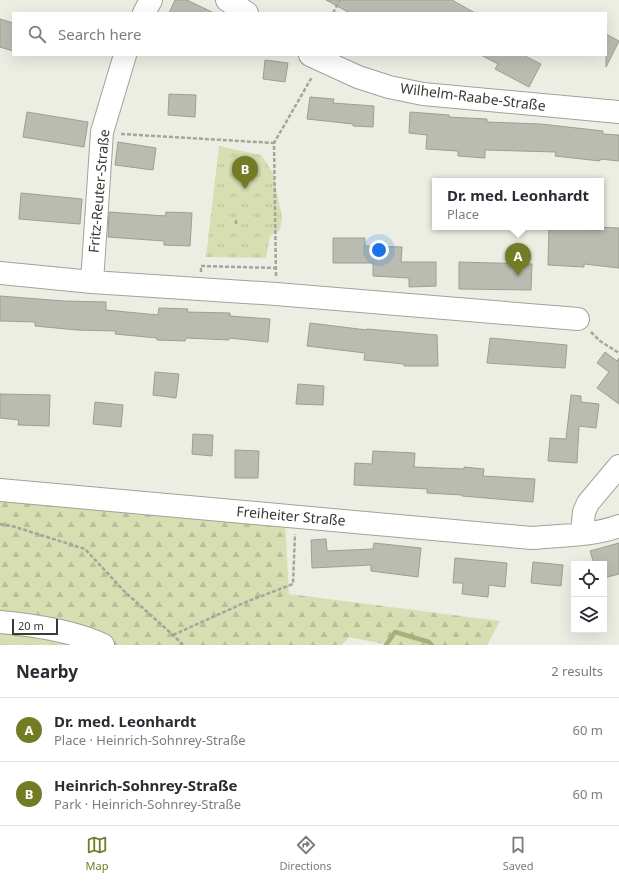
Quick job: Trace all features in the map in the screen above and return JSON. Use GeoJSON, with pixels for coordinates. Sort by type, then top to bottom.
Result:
{"type":"FeatureCollection","features":[{"type":"Feature","properties":{"kind":"street"},"geometry":{"type":"LineString","coordinates":[[145,12],[151,0]]}},
{"type":"Feature","properties":{"kind":"street"},"geometry":{"type":"LineString","coordinates":[[227,0],[245,12]]}},
{"type":"Feature","properties":{"kind":"street","name":"Fritz-Reuter-Straße"},"geometry":{"type":"LineString","coordinates":[[92,282],[102,132],[125,56]]}},
{"type":"Feature","properties":{"kind":"street","name":"Wilhelm-Raabe-Straße"},"geometry":{"type":"LineString","coordinates":[[313,57],[358,77],[389,87],[424,94],[619,112]]}},
{"type":"Feature","properties":{"kind":"street"},"geometry":{"type":"LineString","coordinates":[[0,273],[92,282],[276,294],[583,324]]}},
{"type":"Feature","properties":{"kind":"street"},"geometry":{"type":"LineString","coordinates":[[582,533],[584,512],[588,503],[619,466]]}},
{"type":"Feature","properties":{"kind":"street","name":"Freiheiter Straße"},"geometry":{"type":"LineString","coordinates":[[0,490],[532,538],[610,530],[619,526]]}},
{"type":"Feature","properties":{"kind":"street"},"geometry":{"type":"LineString","coordinates":[[0,622],[34,625],[92,640],[103,645]]}},
{"type":"Feature","properties":{"kind":"path"},"geometry":{"type":"LineString","coordinates":[[334,12],[340,0]]}},
{"type":"Feature","properties":{"kind":"path"},"geometry":{"type":"LineString","coordinates":[[276,294],[274,143],[316,70],[313,57]]}},
{"type":"Feature","properties":{"kind":"path"},"geometry":{"type":"LineString","coordinates":[[102,132],[274,143]]}},
{"type":"Feature","properties":{"kind":"path"},"geometry":{"type":"LineString","coordinates":[[236,219],[236,224]]}},
{"type":"Feature","properties":{"kind":"path"},"geometry":{"type":"LineString","coordinates":[[201,266],[276,268]]}},
{"type":"Feature","properties":{"kind":"path"},"geometry":{"type":"LineString","coordinates":[[583,324],[600,341],[619,353]]}},
{"type":"Feature","properties":{"kind":"path"},"geometry":{"type":"LineString","coordinates":[[174,635],[246,602],[293,584],[295,516]]}},
{"type":"Feature","properties":{"kind":"path"},"geometry":{"type":"LineString","coordinates":[[0,524],[12,526],[85,549],[124,592],[174,635],[183,645]]}},
{"type":"Feature","properties":{"kind":"green space"},"geometry":{"type":"Polygon","coordinates":[[[219,146],[261,155],[273,173],[282,217],[280,230],[270,236],[266,258],[206,257],[219,146]]]}},
{"type":"Feature","properties":{"kind":"green space"},"geometry":{"type":"Polygon","coordinates":[[[0,495],[285,520],[289,594],[500,621],[487,645],[389,645],[349,637],[342,645],[115,645],[95,636],[0,618],[0,495]]]}},
{"type":"Feature","properties":{"kind":"green space"},"geometry":{"type":"Polygon","coordinates":[[[0,631],[76,645],[0,645],[0,631]]]}},
{"type":"Feature","properties":{"kind":"building"},"geometry":{"type":"Polygon","coordinates":[[[175,0],[187,0],[212,12],[169,12],[175,0]]]}},
{"type":"Feature","properties":{"kind":"building"},"geometry":{"type":"Polygon","coordinates":[[[326,0],[452,0],[473,12],[348,12],[326,0]]]}},
{"type":"Feature","properties":{"kind":"building"},"geometry":{"type":"Polygon","coordinates":[[[0,19],[12,23],[12,51],[0,47],[0,19]]]}},
{"type":"Feature","properties":{"kind":"building"},"geometry":{"type":"Polygon","coordinates":[[[607,35],[619,41],[606,67],[607,56],[607,35]]]}},
{"type":"Feature","properties":{"kind":"building"},"geometry":{"type":"Polygon","coordinates":[[[483,56],[525,56],[541,64],[529,87],[495,69],[498,64],[483,56]]]}},
{"type":"Feature","properties":{"kind":"building"},"geometry":{"type":"Polygon","coordinates":[[[265,60],[288,63],[285,82],[263,79],[265,60]]]}},
{"type":"Feature","properties":{"kind":"building"},"geometry":{"type":"Polygon","coordinates":[[[169,94],[196,95],[195,117],[168,115],[169,94]]]}},
{"type":"Feature","properties":{"kind":"building"},"geometry":{"type":"Polygon","coordinates":[[[310,97],[334,99],[333,103],[374,106],[373,127],[353,126],[353,124],[307,119],[310,97]]]}},
{"type":"Feature","properties":{"kind":"building"},"geometry":{"type":"Polygon","coordinates":[[[27,112],[88,122],[84,147],[23,137],[27,112]]]}},
{"type":"Feature","properties":{"kind":"building"},"geometry":{"type":"Polygon","coordinates":[[[410,112],[449,115],[449,117],[487,119],[487,122],[541,124],[603,131],[603,134],[619,135],[619,161],[600,159],[600,161],[555,156],[556,152],[485,150],[485,158],[458,156],[458,151],[426,149],[427,135],[409,133],[410,112]]]}},
{"type":"Feature","properties":{"kind":"building"},"geometry":{"type":"Polygon","coordinates":[[[118,142],[156,148],[153,170],[115,165],[118,142]]]}},
{"type":"Feature","properties":{"kind":"building"},"geometry":{"type":"Polygon","coordinates":[[[21,193],[82,199],[80,224],[19,219],[21,193]]]}},
{"type":"Feature","properties":{"kind":"building"},"geometry":{"type":"Polygon","coordinates":[[[109,212],[165,216],[166,212],[192,213],[190,246],[164,245],[164,241],[108,237],[109,212]]]}},
{"type":"Feature","properties":{"kind":"building"},"geometry":{"type":"Polygon","coordinates":[[[604,227],[619,228],[619,268],[584,264],[584,267],[548,265],[549,230],[604,230],[604,227]]]}},
{"type":"Feature","properties":{"kind":"building"},"geometry":{"type":"Polygon","coordinates":[[[333,238],[365,238],[365,246],[402,247],[401,262],[436,262],[436,286],[409,287],[409,278],[373,276],[373,263],[333,263],[333,238]]]}},
{"type":"Feature","properties":{"kind":"building"},"geometry":{"type":"Polygon","coordinates":[[[459,262],[532,264],[531,290],[459,289],[459,262]]]}},
{"type":"Feature","properties":{"kind":"building"},"geometry":{"type":"Polygon","coordinates":[[[0,296],[64,301],[106,302],[106,310],[158,315],[159,308],[188,309],[187,312],[230,313],[230,316],[270,319],[268,342],[229,338],[229,340],[186,338],[185,341],[157,340],[157,338],[115,334],[116,331],[77,330],[35,326],[35,322],[0,321],[0,296]]]}},
{"type":"Feature","properties":{"kind":"building"},"geometry":{"type":"Polygon","coordinates":[[[310,323],[367,330],[437,335],[438,366],[404,366],[404,364],[364,360],[365,353],[307,346],[310,323]]]}},
{"type":"Feature","properties":{"kind":"building"},"geometry":{"type":"Polygon","coordinates":[[[490,338],[567,345],[565,368],[487,363],[490,338]]]}},
{"type":"Feature","properties":{"kind":"building"},"geometry":{"type":"Polygon","coordinates":[[[605,352],[617,361],[619,358],[619,404],[597,388],[609,372],[597,363],[605,352]]]}},
{"type":"Feature","properties":{"kind":"building"},"geometry":{"type":"Polygon","coordinates":[[[155,372],[179,374],[176,398],[153,395],[155,372]]]}},
{"type":"Feature","properties":{"kind":"building"},"geometry":{"type":"Polygon","coordinates":[[[298,384],[324,386],[323,405],[296,404],[298,384]]]}},
{"type":"Feature","properties":{"kind":"building"},"geometry":{"type":"Polygon","coordinates":[[[0,394],[50,395],[49,426],[18,425],[19,420],[0,418],[0,394]]]}},
{"type":"Feature","properties":{"kind":"building"},"geometry":{"type":"Polygon","coordinates":[[[571,395],[581,396],[581,402],[599,404],[596,428],[579,426],[577,463],[548,461],[550,438],[566,439],[571,395]]]}},
{"type":"Feature","properties":{"kind":"building"},"geometry":{"type":"Polygon","coordinates":[[[95,402],[123,405],[121,427],[93,424],[95,402]]]}},
{"type":"Feature","properties":{"kind":"building"},"geometry":{"type":"Polygon","coordinates":[[[193,434],[213,435],[212,456],[192,454],[193,434]]]}},
{"type":"Feature","properties":{"kind":"building"},"geometry":{"type":"Polygon","coordinates":[[[235,450],[259,451],[258,478],[235,478],[235,450]]]}},
{"type":"Feature","properties":{"kind":"building"},"geometry":{"type":"Polygon","coordinates":[[[373,451],[415,453],[414,467],[464,469],[464,467],[484,469],[483,476],[535,479],[533,502],[427,493],[427,489],[354,485],[355,463],[372,464],[373,451]]]}},
{"type":"Feature","properties":{"kind":"building"},"geometry":{"type":"Polygon","coordinates":[[[326,539],[327,551],[373,549],[374,543],[421,548],[418,577],[371,571],[371,565],[312,568],[311,540],[326,539]]]}},
{"type":"Feature","properties":{"kind":"building"},"geometry":{"type":"Polygon","coordinates":[[[619,543],[619,574],[607,577],[607,561],[593,561],[590,551],[619,543]]]}},
{"type":"Feature","properties":{"kind":"building"},"geometry":{"type":"Polygon","coordinates":[[[455,558],[507,563],[505,587],[489,585],[488,597],[462,594],[463,583],[453,583],[455,558]]]}},
{"type":"Feature","properties":{"kind":"building"},"geometry":{"type":"Polygon","coordinates":[[[533,562],[563,565],[561,586],[531,583],[533,562]]]}},
{"type":"Feature","properties":{"kind":"waterway"},"geometry":{"type":"LineString","coordinates":[[386,645],[395,632],[429,642],[432,645]]}},
{"type":"Feature","properties":{"kind":"place","name":"Heinrich-Sohnrey-Straße"},"geometry":{"type":"Point","coordinates":[245,189]}},
{"type":"Feature","properties":{"kind":"place","name":"Dr. med. Leonhardt"},"geometry":{"type":"Point","coordinates":[518,276]}}]}
